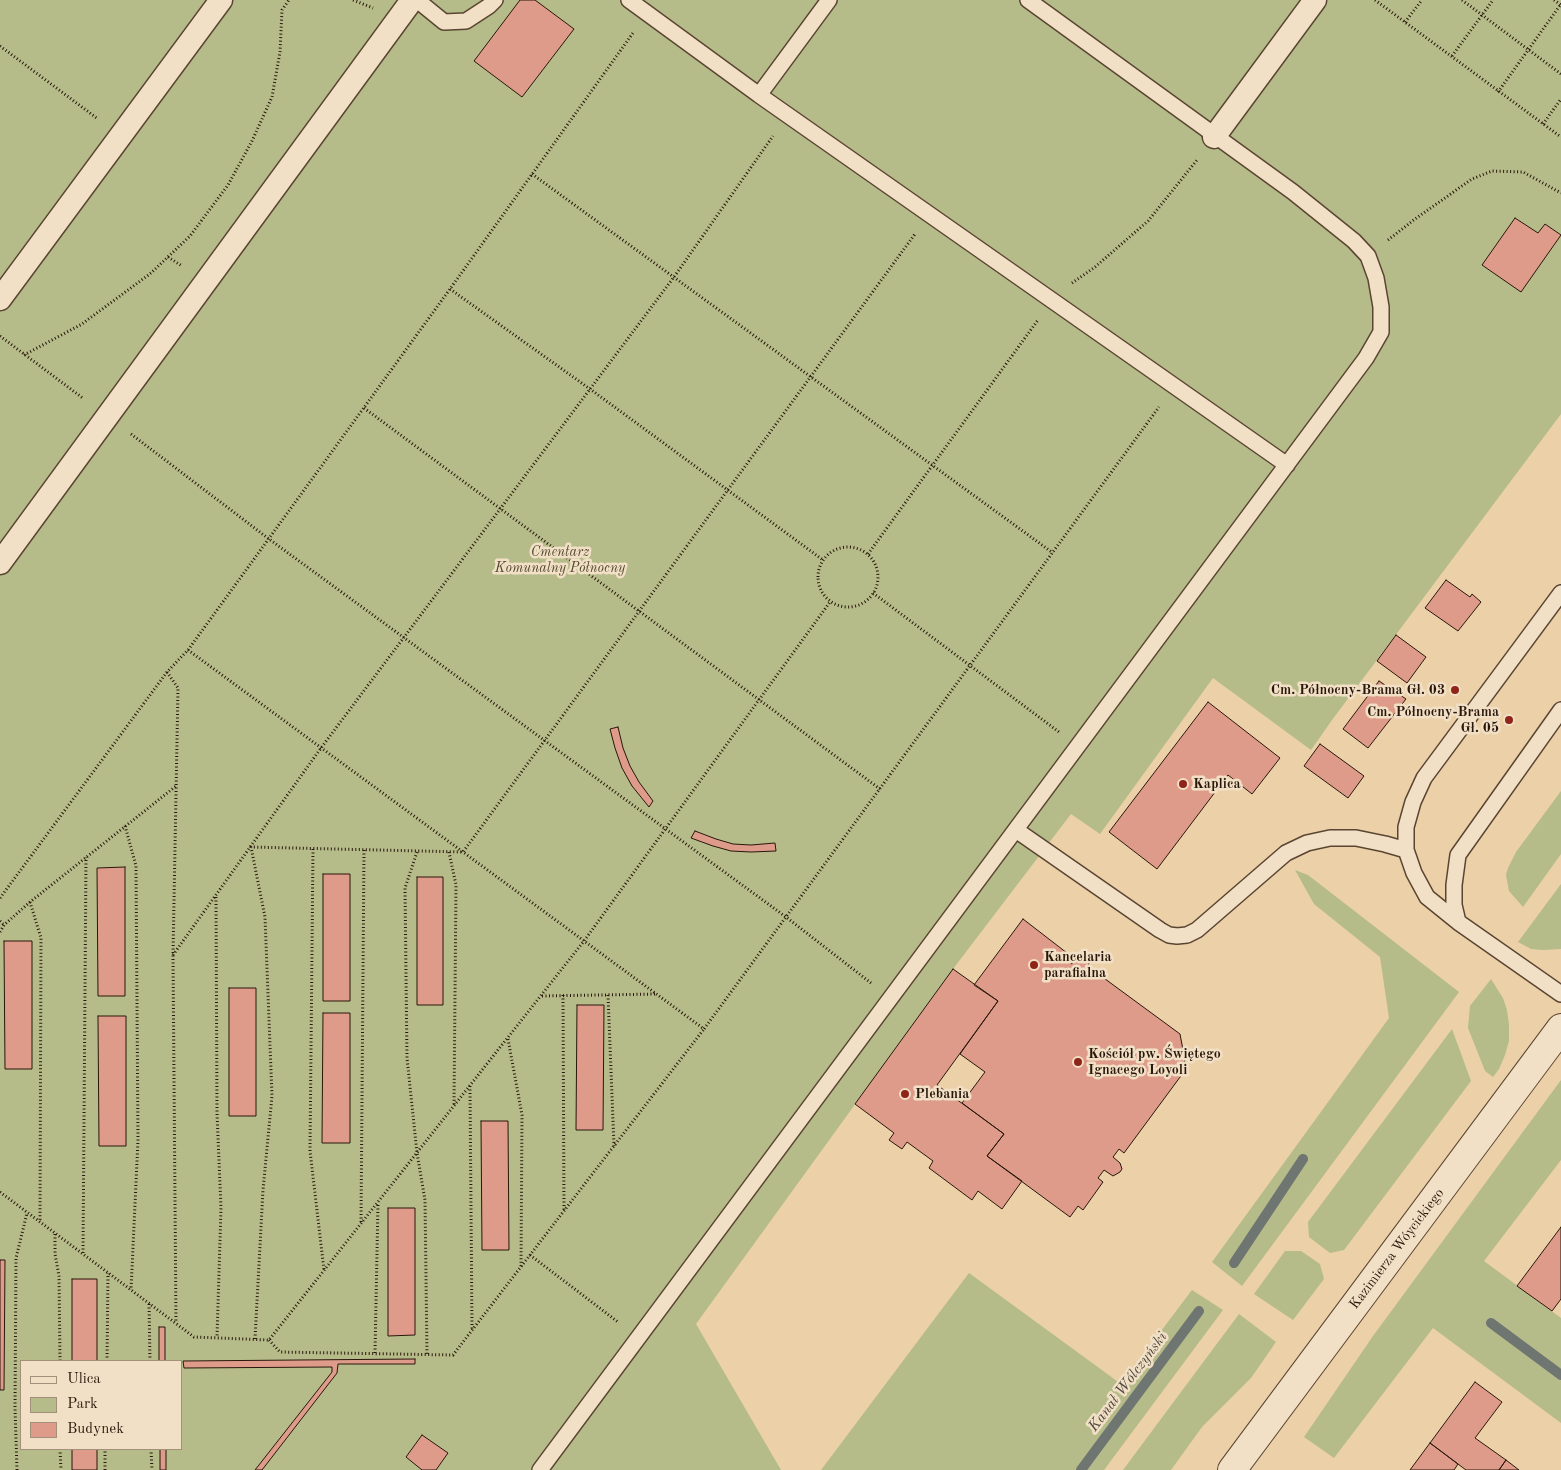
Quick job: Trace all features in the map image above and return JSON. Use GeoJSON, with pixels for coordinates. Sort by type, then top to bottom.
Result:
{"type":"FeatureCollection","features":[{"type":"Feature","properties":{"kind":"street"},"geometry":{"type":"LineString","coordinates":[[0,299],[221,0]]}},
{"type":"Feature","properties":{"kind":"street"},"geometry":{"type":"LineString","coordinates":[[0,563],[412,0]]}},
{"type":"Feature","properties":{"kind":"street"},"geometry":{"type":"LineString","coordinates":[[1214,137],[1315,0]]}},
{"type":"Feature","properties":{"kind":"street","name":"Kazimierza Wóycickiego"},"geometry":{"type":"LineString","coordinates":[[1232,1470],[1561,1028]]}},
{"type":"Feature","properties":{"kind":"lane"},"geometry":{"type":"LineString","coordinates":[[417,0],[444,22],[466,21],[495,0]]}},
{"type":"Feature","properties":{"kind":"lane"},"geometry":{"type":"LineString","coordinates":[[629,0],[787,115],[1287,465]]}},
{"type":"Feature","properties":{"kind":"lane"},"geometry":{"type":"LineString","coordinates":[[759,94],[829,0]]}},
{"type":"Feature","properties":{"kind":"lane"},"geometry":{"type":"LineString","coordinates":[[540,1470],[1287,465],[1366,358],[1381,332],[1381,307],[1376,278],[1368,256],[1354,240],[1292,192],[1028,0]]}},
{"type":"Feature","properties":{"kind":"lane"},"geometry":{"type":"LineString","coordinates":[[1561,593],[1424,778],[1413,802],[1406,827],[1406,850],[1414,873],[1428,897],[1458,922],[1561,994]]}},
{"type":"Feature","properties":{"kind":"lane"},"geometry":{"type":"LineString","coordinates":[[1458,922],[1454,905],[1454,885],[1458,856],[1561,710]]}},
{"type":"Feature","properties":{"kind":"lane"},"geometry":{"type":"LineString","coordinates":[[1016,830],[1160,930],[1169,935],[1177,936],[1187,935],[1197,930],[1286,853],[1307,842],[1330,838],[1356,838],[1406,850]]}},
{"type":"Feature","properties":{"kind":"path"},"geometry":{"type":"LineString","coordinates":[[24,354],[82,324],[136,284],[179,247],[201,222],[228,185],[272,97],[280,52],[282,10],[290,0]]}},
{"type":"Feature","properties":{"kind":"path"},"geometry":{"type":"LineString","coordinates":[[1375,0],[1561,137]]}},
{"type":"Feature","properties":{"kind":"path"},"geometry":{"type":"LineString","coordinates":[[1406,22],[1422,0]]}},
{"type":"Feature","properties":{"kind":"path"},"geometry":{"type":"LineString","coordinates":[[1462,0],[1561,74]]}},
{"type":"Feature","properties":{"kind":"path"},"geometry":{"type":"LineString","coordinates":[[1452,56],[1493,0]]}},
{"type":"Feature","properties":{"kind":"path"},"geometry":{"type":"LineString","coordinates":[[1498,92],[1561,5],[1554,0]]}},
{"type":"Feature","properties":{"kind":"path"},"geometry":{"type":"LineString","coordinates":[[0,898],[167,672],[188,650],[647,14]]}},
{"type":"Feature","properties":{"kind":"path"},"geometry":{"type":"LineString","coordinates":[[0,46],[120,136]]}},
{"type":"Feature","properties":{"kind":"path"},"geometry":{"type":"LineString","coordinates":[[1543,124],[1561,99]]}},
{"type":"Feature","properties":{"kind":"path"},"geometry":{"type":"LineString","coordinates":[[174,956],[321,748],[674,277],[787,115]]}},
{"type":"Feature","properties":{"kind":"path"},"geometry":{"type":"LineString","coordinates":[[868,554],[1059,292],[1095,268],[1148,221],[1188,174],[1214,137]]}},
{"type":"Feature","properties":{"kind":"path"},"geometry":{"type":"LineString","coordinates":[[1368,256],[1415,219],[1472,179],[1492,172],[1522,172],[1561,193]]}},
{"type":"Feature","properties":{"kind":"path"},"geometry":{"type":"LineString","coordinates":[[532,174],[1052,553]]}},
{"type":"Feature","properties":{"kind":"path"},"geometry":{"type":"LineString","coordinates":[[463,852],[930,214]]}},
{"type":"Feature","properties":{"kind":"path"},"geometry":{"type":"LineString","coordinates":[[450,289],[823,560]]}},
{"type":"Feature","properties":{"kind":"path"},"geometry":{"type":"LineString","coordinates":[[0,336],[269,539],[786,917],[891,998]]}},
{"type":"Feature","properties":{"kind":"path"},"geometry":{"type":"LineString","coordinates":[[0,1192],[194,1337],[269,1340],[280,1352],[453,1355],[704,1029],[1174,386]]}},
{"type":"Feature","properties":{"kind":"path"},"geometry":{"type":"LineString","coordinates":[[364,408],[880,789]]}},
{"type":"Feature","properties":{"kind":"path"},"geometry":{"type":"LineString","coordinates":[[850,546],[862,549],[868,554],[876,566],[878,578],[876,589],[870,598],[860,605],[849,607],[837,606],[827,600],[819,590],[817,578],[819,565],[826,554],[837,548],[850,546]]}},
{"type":"Feature","properties":{"kind":"path"},"geometry":{"type":"LineString","coordinates":[[873,593],[1078,746]]}},
{"type":"Feature","properties":{"kind":"path"},"geometry":{"type":"LineString","coordinates":[[269,1340],[584,941],[830,602]]}},
{"type":"Feature","properties":{"kind":"path"},"geometry":{"type":"LineString","coordinates":[[188,650],[704,1029]]}},
{"type":"Feature","properties":{"kind":"path"},"geometry":{"type":"LineString","coordinates":[[167,672],[178,688],[174,956],[176,1323]]}},
{"type":"Feature","properties":{"kind":"path"},"geometry":{"type":"LineString","coordinates":[[0,932],[4,924],[30,902],[177,785]]}},
{"type":"Feature","properties":{"kind":"path"},"geometry":{"type":"LineString","coordinates":[[125,826],[136,866],[138,1140],[131,1290]]}},
{"type":"Feature","properties":{"kind":"path"},"geometry":{"type":"LineString","coordinates":[[251,847],[463,852]]}},
{"type":"Feature","properties":{"kind":"path"},"geometry":{"type":"LineString","coordinates":[[251,847],[265,917],[272,1096],[263,1190],[255,1339]]}},
{"type":"Feature","properties":{"kind":"path"},"geometry":{"type":"LineString","coordinates":[[313,849],[310,1151],[324,1270]]}},
{"type":"Feature","properties":{"kind":"path"},"geometry":{"type":"LineString","coordinates":[[361,1223],[364,850]]}},
{"type":"Feature","properties":{"kind":"path"},"geometry":{"type":"LineString","coordinates":[[417,852],[405,888],[407,1058],[417,1153],[425,1200],[427,1354]]}},
{"type":"Feature","properties":{"kind":"path"},"geometry":{"type":"LineString","coordinates":[[449,852],[456,885],[454,1105]]}},
{"type":"Feature","properties":{"kind":"path"},"geometry":{"type":"LineString","coordinates":[[83,1254],[86,857]]}},
{"type":"Feature","properties":{"kind":"path"},"geometry":{"type":"LineString","coordinates":[[216,896],[216,1113],[221,1208],[217,1337]]}},
{"type":"Feature","properties":{"kind":"path"},"geometry":{"type":"LineString","coordinates":[[30,902],[41,938],[40,1222]]}},
{"type":"Feature","properties":{"kind":"path"},"geometry":{"type":"LineString","coordinates":[[0,921],[4,924]]}},
{"type":"Feature","properties":{"kind":"path"},"geometry":{"type":"LineString","coordinates":[[542,996],[656,994]]}},
{"type":"Feature","properties":{"kind":"path"},"geometry":{"type":"LineString","coordinates":[[563,995],[564,1211]]}},
{"type":"Feature","properties":{"kind":"path"},"geometry":{"type":"LineString","coordinates":[[608,995],[614,1146]]}},
{"type":"Feature","properties":{"kind":"path"},"geometry":{"type":"LineString","coordinates":[[508,1038],[522,1116],[521,1268]]}},
{"type":"Feature","properties":{"kind":"path"},"geometry":{"type":"LineString","coordinates":[[470,1086],[472,1330]]}},
{"type":"Feature","properties":{"kind":"path"},"geometry":{"type":"LineString","coordinates":[[375,1353],[378,1202]]}},
{"type":"Feature","properties":{"kind":"path"},"geometry":{"type":"LineString","coordinates":[[17,1470],[15,1408],[16,1258],[27,1213]]}},
{"type":"Feature","properties":{"kind":"path"},"geometry":{"type":"LineString","coordinates":[[55,1233],[55,1254],[59,1276],[60,1360]]}},
{"type":"Feature","properties":{"kind":"path"},"geometry":{"type":"LineString","coordinates":[[530,1255],[638,1338]]}},
{"type":"Feature","properties":{"kind":"path"},"geometry":{"type":"LineString","coordinates":[[106,1360],[108,1273]]}},
{"type":"Feature","properties":{"kind":"path"},"geometry":{"type":"LineString","coordinates":[[149,1304],[150,1360]]}},
{"type":"Feature","properties":{"kind":"path"},"geometry":{"type":"LineString","coordinates":[[60,1450],[60,1470]]}},
{"type":"Feature","properties":{"kind":"path"},"geometry":{"type":"LineString","coordinates":[[105,1450],[105,1470]]}},
{"type":"Feature","properties":{"kind":"path"},"geometry":{"type":"LineString","coordinates":[[151,1450],[152,1470]]}},
{"type":"Feature","properties":{"kind":"green space","name":"Cmentarz Komunalny Północny"},"geometry":{"type":"Polygon","coordinates":[[[0,0],[1561,0],[1561,414],[1311,750],[1213,678],[1100,834],[1071,814],[953,969],[696,1324],[781,1470],[0,1470],[0,0]]]}},
{"type":"Feature","properties":{"kind":"green space"},"geometry":{"type":"Polygon","coordinates":[[[1561,791],[1561,854],[1523,907],[1509,891],[1506,875],[1508,868],[1516,852],[1561,791]]]}},
{"type":"Feature","properties":{"kind":"green space"},"geometry":{"type":"Polygon","coordinates":[[[1295,870],[1308,875],[1459,992],[1242,1286],[1212,1262],[1389,1018],[1380,957],[1314,904],[1295,870]]]}},
{"type":"Feature","properties":{"kind":"green space"},"geometry":{"type":"Polygon","coordinates":[[[1561,884],[1561,949],[1531,949],[1518,942],[1561,884]]]}},
{"type":"Feature","properties":{"kind":"green space"},"geometry":{"type":"Polygon","coordinates":[[[1491,979],[1503,998],[1509,1025],[1509,1041],[1505,1055],[1493,1077],[1485,1071],[1468,1028],[1470,1006],[1491,979]]]}},
{"type":"Feature","properties":{"kind":"green space"},"geometry":{"type":"Polygon","coordinates":[[[1452,1029],[1471,1081],[1344,1250],[1330,1253],[1309,1237],[1308,1222],[1452,1029]]]}},
{"type":"Feature","properties":{"kind":"green space"},"geometry":{"type":"Polygon","coordinates":[[[1561,1080],[1561,1160],[1484,1261],[1561,1318],[1561,1423],[1433,1328],[1334,1458],[1304,1437],[1373,1336],[1561,1080]]]}},
{"type":"Feature","properties":{"kind":"green space"},"geometry":{"type":"Polygon","coordinates":[[[1285,1251],[1301,1251],[1320,1264],[1324,1279],[1293,1320],[1254,1294],[1285,1251]]]}},
{"type":"Feature","properties":{"kind":"green space"},"geometry":{"type":"Polygon","coordinates":[[[969,1273],[1121,1384],[1192,1290],[1223,1310],[1104,1470],[821,1470],[969,1273]]]}},
{"type":"Feature","properties":{"kind":"green space"},"geometry":{"type":"Polygon","coordinates":[[[1239,1314],[1276,1342],[1251,1378],[1202,1427],[1171,1470],[1123,1470],[1239,1314]]]}},
{"type":"Feature","properties":{"kind":"building"},"geometry":{"type":"Polygon","coordinates":[[[520,0],[535,0],[574,29],[522,97],[474,61],[520,0]]]}},
{"type":"Feature","properties":{"kind":"building"},"geometry":{"type":"Polygon","coordinates":[[[1515,218],[1538,233],[1545,224],[1561,235],[1521,292],[1482,265],[1515,218]]]}},
{"type":"Feature","properties":{"kind":"building"},"geometry":{"type":"Polygon","coordinates":[[[1446,580],[1470,597],[1472,594],[1481,602],[1458,631],[1425,608],[1446,580]]]}},
{"type":"Feature","properties":{"kind":"building"},"geometry":{"type":"Polygon","coordinates":[[[1396,635],[1426,657],[1407,683],[1377,661],[1396,635]]]}},
{"type":"Feature","properties":{"kind":"building"},"geometry":{"type":"Polygon","coordinates":[[[1379,681],[1406,699],[1368,748],[1343,729],[1379,681]]]}},
{"type":"Feature","properties":{"kind":"building","name":"Kaplica"},"geometry":{"type":"Polygon","coordinates":[[[1208,702],[1280,758],[1252,794],[1228,775],[1157,869],[1109,832],[1208,702]]]}},
{"type":"Feature","properties":{"kind":"building"},"geometry":{"type":"Polygon","coordinates":[[[618,727],[630,766],[653,801],[649,807],[632,786],[622,768],[610,729],[618,727]]]}},
{"type":"Feature","properties":{"kind":"building"},"geometry":{"type":"Polygon","coordinates":[[[1320,744],[1364,776],[1348,798],[1304,766],[1320,744]]]}},
{"type":"Feature","properties":{"kind":"building"},"geometry":{"type":"Polygon","coordinates":[[[695,831],[733,844],[775,843],[776,851],[731,851],[691,838],[695,831]]]}},
{"type":"Feature","properties":{"kind":"building"},"geometry":{"type":"Polygon","coordinates":[[[125,867],[125,996],[98,996],[97,868],[125,867]]]}},
{"type":"Feature","properties":{"kind":"building"},"geometry":{"type":"Polygon","coordinates":[[[323,874],[350,874],[350,1001],[323,1001],[323,874]]]}},
{"type":"Feature","properties":{"kind":"building"},"geometry":{"type":"Polygon","coordinates":[[[417,877],[443,877],[443,1005],[417,1005],[417,877]]]}},
{"type":"Feature","properties":{"kind":"building","name":"Kościół pw. Świętego Ignacego Loyoli"},"geometry":{"type":"Polygon","coordinates":[[[1023,919],[1067,953],[1064,958],[1072,964],[1077,957],[1087,957],[1089,964],[1085,973],[1093,979],[1097,973],[1180,1034],[1186,1069],[1124,1153],[1119,1149],[1113,1157],[1120,1163],[1122,1169],[1120,1172],[1113,1176],[1104,1170],[1098,1178],[1103,1182],[1083,1210],[1078,1206],[1070,1217],[987,1156],[1004,1134],[962,1103],[985,1072],[960,1054],[998,1001],[974,985],[1023,919]]]}},
{"type":"Feature","properties":{"kind":"building"},"geometry":{"type":"Polygon","coordinates":[[[4,941],[32,941],[32,1069],[5,1069],[4,941]]]}},
{"type":"Feature","properties":{"kind":"building","name":"Plebania"},"geometry":{"type":"Polygon","coordinates":[[[953,969],[998,1001],[937,1085],[1004,1134],[987,1156],[1022,1181],[1002,1209],[978,1191],[972,1200],[929,1168],[933,1161],[907,1142],[902,1149],[889,1140],[894,1133],[855,1104],[953,969]]]}},
{"type":"Feature","properties":{"kind":"building"},"geometry":{"type":"Polygon","coordinates":[[[229,988],[256,988],[256,1116],[229,1116],[229,988]]]}},
{"type":"Feature","properties":{"kind":"building"},"geometry":{"type":"Polygon","coordinates":[[[577,1005],[604,1005],[603,1130],[576,1130],[577,1005]]]}},
{"type":"Feature","properties":{"kind":"building"},"geometry":{"type":"Polygon","coordinates":[[[323,1013],[350,1013],[350,1143],[322,1143],[323,1013]]]}},
{"type":"Feature","properties":{"kind":"building"},"geometry":{"type":"Polygon","coordinates":[[[98,1016],[126,1016],[126,1146],[99,1146],[98,1016]]]}},
{"type":"Feature","properties":{"kind":"building"},"geometry":{"type":"Polygon","coordinates":[[[481,1121],[508,1121],[509,1250],[482,1250],[481,1121]]]}},
{"type":"Feature","properties":{"kind":"building"},"geometry":{"type":"Polygon","coordinates":[[[388,1208],[415,1208],[415,1335],[388,1336],[388,1208]]]}},
{"type":"Feature","properties":{"kind":"building"},"geometry":{"type":"Polygon","coordinates":[[[1561,1227],[1561,1299],[1552,1311],[1517,1286],[1561,1227]]]}},
{"type":"Feature","properties":{"kind":"building"},"geometry":{"type":"Polygon","coordinates":[[[0,1260],[5,1260],[4,1390],[0,1390],[0,1260]]]}},
{"type":"Feature","properties":{"kind":"building"},"geometry":{"type":"Polygon","coordinates":[[[72,1279],[97,1279],[97,1360],[72,1360],[72,1279]]]}},
{"type":"Feature","properties":{"kind":"building"},"geometry":{"type":"Polygon","coordinates":[[[159,1327],[165,1327],[165,1360],[159,1360],[159,1327]]]}},
{"type":"Feature","properties":{"kind":"building"},"geometry":{"type":"Polygon","coordinates":[[[415,1359],[415,1364],[338,1364],[337,1373],[262,1470],[255,1470],[332,1372],[332,1367],[184,1368],[183,1361],[415,1359]]]}},
{"type":"Feature","properties":{"kind":"building"},"geometry":{"type":"Polygon","coordinates":[[[1475,1382],[1502,1402],[1475,1438],[1506,1460],[1499,1470],[1466,1470],[1430,1443],[1475,1382]]]}},
{"type":"Feature","properties":{"kind":"building"},"geometry":{"type":"Polygon","coordinates":[[[422,1435],[448,1453],[436,1470],[422,1470],[406,1457],[422,1435]]]}},
{"type":"Feature","properties":{"kind":"building"},"geometry":{"type":"Polygon","coordinates":[[[1430,1443],[1458,1464],[1454,1470],[1410,1470],[1430,1443]]]}},
{"type":"Feature","properties":{"kind":"building"},"geometry":{"type":"Polygon","coordinates":[[[72,1450],[97,1450],[97,1470],[72,1470],[72,1450]]]}},
{"type":"Feature","properties":{"kind":"building"},"geometry":{"type":"Polygon","coordinates":[[[160,1450],[166,1450],[166,1470],[160,1470],[160,1450]]]}},
{"type":"Feature","properties":{"kind":"building"},"geometry":{"type":"Polygon","coordinates":[[[1506,1460],[1519,1470],[1499,1470],[1506,1460]]]}},
{"type":"Feature","properties":{"kind":"waterway","name":"Kanał Wólczyński"},"geometry":{"type":"LineString","coordinates":[[1234,1263],[1303,1159]]}},
{"type":"Feature","properties":{"kind":"waterway","name":"Kanał Wólczyński"},"geometry":{"type":"LineString","coordinates":[[1081,1470],[1199,1311]]}},
{"type":"Feature","properties":{"kind":"waterway"},"geometry":{"type":"LineString","coordinates":[[1491,1323],[1561,1375]]}},
{"type":"Feature","properties":{"kind":"place","name":"Cm. Północny-Brama Gł. 03"},"geometry":{"type":"Point","coordinates":[1455,690]}},
{"type":"Feature","properties":{"kind":"place","name":"Cm. Północny-Brama Gł. 05"},"geometry":{"type":"Point","coordinates":[1509,720]}},
{"type":"Feature","properties":{"kind":"place","name":"Kaplica"},"geometry":{"type":"Point","coordinates":[1183,784]}},
{"type":"Feature","properties":{"kind":"place","name":"Kancelaria parafialna"},"geometry":{"type":"Point","coordinates":[1034,965]}},
{"type":"Feature","properties":{"kind":"place","name":"Kościół pw. Świętego Ignacego Loyoli"},"geometry":{"type":"Point","coordinates":[1078,1062]}},
{"type":"Feature","properties":{"kind":"place","name":"Plebania"},"geometry":{"type":"Point","coordinates":[905,1094]}}]}
